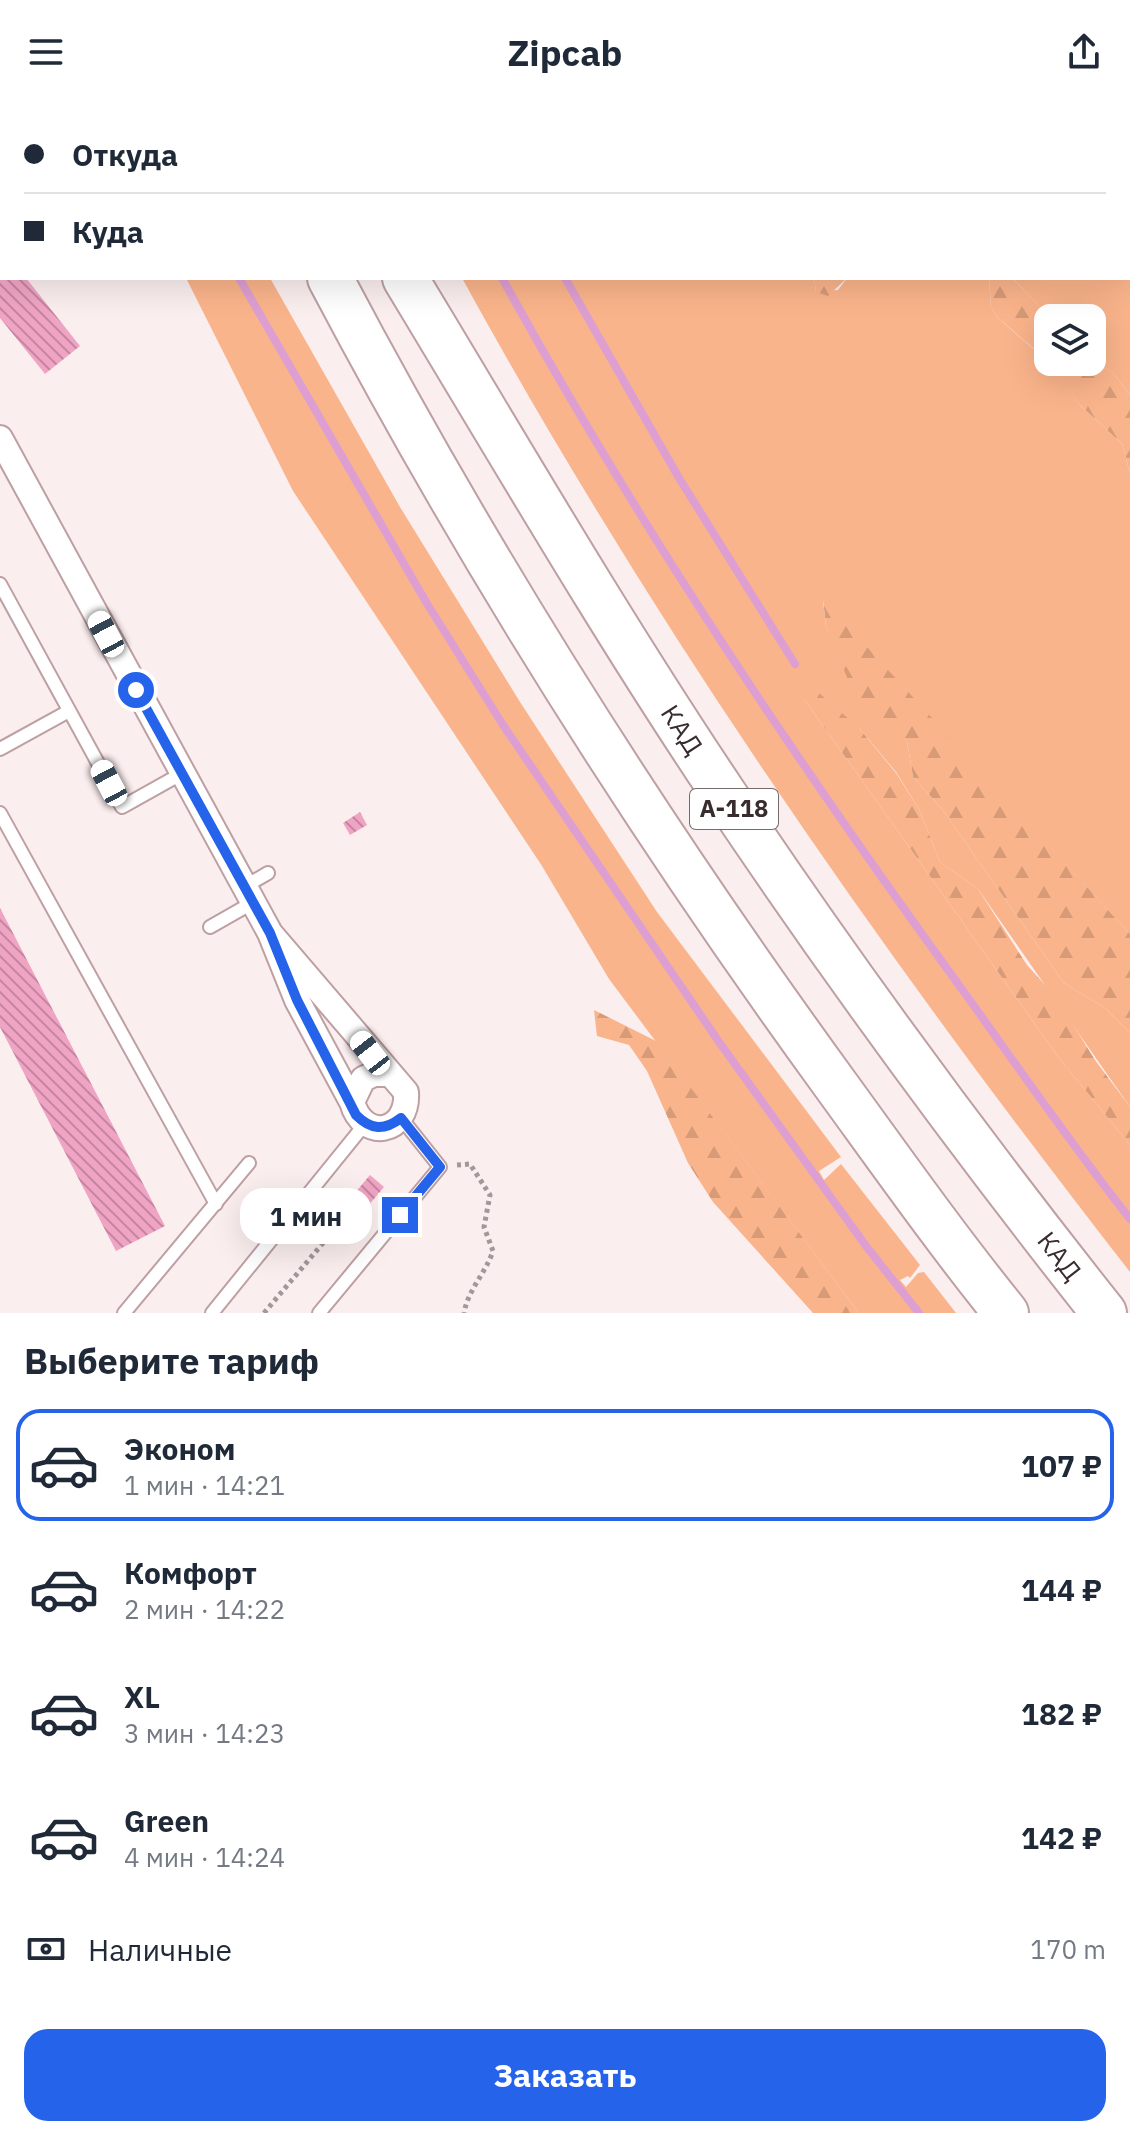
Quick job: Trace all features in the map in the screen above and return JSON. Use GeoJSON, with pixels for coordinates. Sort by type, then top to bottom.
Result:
{"type":"FeatureCollection","features":[{"type":"Feature","properties":{"kind":"highway","name":"А-118"},"geometry":{"type":"LineString","coordinates":[[331,280],[543,654],[652,824],[780,1009],[1006,1313]]}},
{"type":"Feature","properties":{"kind":"highway","name":"КАД"},"geometry":{"type":"LineString","coordinates":[[406,280],[611,619],[721,790],[945,1108],[1104,1313]]}},
{"type":"Feature","properties":{"kind":"street"},"geometry":{"type":"LineString","coordinates":[[0,438],[270,933],[297,1000],[356,1115],[365,1124],[378,1128],[391,1126],[401,1118],[407,1106],[406,1092],[399,1081],[387,1074],[270,933]]}},
{"type":"Feature","properties":{"kind":"street"},"geometry":{"type":"LineString","coordinates":[[352,1102],[363,1079],[387,1074]]}},
{"type":"Feature","properties":{"kind":"lane"},"geometry":{"type":"LineString","coordinates":[[0,584],[122,807],[181,774]]}},
{"type":"Feature","properties":{"kind":"lane"},"geometry":{"type":"LineString","coordinates":[[0,749],[69,711]]}},
{"type":"Feature","properties":{"kind":"lane"},"geometry":{"type":"LineString","coordinates":[[0,813],[216,1204]]}},
{"type":"Feature","properties":{"kind":"lane"},"geometry":{"type":"LineString","coordinates":[[210,927],[248,895],[268,873]]}},
{"type":"Feature","properties":{"kind":"lane"},"geometry":{"type":"LineString","coordinates":[[319,1313],[440,1167],[401,1118]]}},
{"type":"Feature","properties":{"kind":"lane"},"geometry":{"type":"LineString","coordinates":[[212,1313],[365,1124]]}},
{"type":"Feature","properties":{"kind":"lane"},"geometry":{"type":"LineString","coordinates":[[124,1313],[249,1163]]}},
{"type":"Feature","properties":{"kind":"path"},"geometry":{"type":"LineString","coordinates":[[464,1313],[467,1296],[485,1274],[493,1251],[484,1227],[490,1195],[470,1164]]}},
{"type":"Feature","properties":{"kind":"path"},"geometry":{"type":"LineString","coordinates":[[264,1313],[350,1211]]}},
{"type":"Feature","properties":{"kind":"green space"},"geometry":{"type":"Polygon","coordinates":[[[187,280],[271,280],[400,507],[520,702],[657,912],[841,1157],[819,1171],[824,1180],[841,1164],[920,1265],[910,1278],[900,1280],[906,1287],[918,1273],[924,1272],[956,1313],[859,1313],[609,979],[542,866],[293,491],[187,280]]]}},
{"type":"Feature","properties":{"kind":"green space"},"geometry":{"type":"Polygon","coordinates":[[[463,280],[814,280],[816,292],[838,290],[846,280],[989,280],[991,307],[997,317],[1034,349],[1034,376],[1060,376],[1080,405],[1122,444],[1130,473],[1130,934],[823,601],[826,626],[840,656],[885,721],[907,741],[913,777],[942,809],[1064,983],[1105,1008],[1130,1033],[1130,1107],[978,889],[940,862],[919,809],[896,772],[860,729],[804,699],[1059,1058],[1130,1145],[1130,1272],[861,911],[693,663],[613,537],[463,280]]]}},
{"type":"Feature","properties":{"kind":"green space"},"geometry":{"type":"Polygon","coordinates":[[[814,280],[845,280],[828,296],[816,292],[814,280]]]}},
{"type":"Feature","properties":{"kind":"green space"},"geometry":{"type":"Polygon","coordinates":[[[989,280],[1014,280],[1037,304],[1034,304],[1034,349],[997,317],[991,307],[989,280]]]}},
{"type":"Feature","properties":{"kind":"green space"},"geometry":{"type":"Polygon","coordinates":[[[1014,280],[1130,280],[1130,395],[1106,369],[1106,304],[1037,304],[1014,280]]]}},
{"type":"Feature","properties":{"kind":"green space"},"geometry":{"type":"Polygon","coordinates":[[[1106,369],[1130,395],[1130,473],[1122,444],[1080,405],[1059,376],[1106,376],[1106,369]]]}},
{"type":"Feature","properties":{"kind":"green space"},"geometry":{"type":"Polygon","coordinates":[[[823,599],[1130,934],[1130,1033],[1105,1008],[1064,983],[942,809],[913,777],[907,741],[857,702],[826,626],[823,599]]]}},
{"type":"Feature","properties":{"kind":"green space"},"geometry":{"type":"Polygon","coordinates":[[[810,685],[860,729],[896,773],[919,809],[940,862],[978,889],[1027,965],[1056,997],[1095,1060],[1130,1107],[1130,1145],[1059,1058],[804,699],[810,685]]]}},
{"type":"Feature","properties":{"kind":"green space"},"geometry":{"type":"Polygon","coordinates":[[[594,1010],[656,1041],[859,1313],[813,1313],[713,1202],[688,1163],[647,1071],[629,1045],[597,1036],[594,1010]]]}},
{"type":"Feature","properties":{"kind":"building"},"geometry":{"type":"Polygon","coordinates":[[[0,280],[28,280],[80,346],[45,374],[0,318],[0,280]]]}},
{"type":"Feature","properties":{"kind":"building"},"geometry":{"type":"Polygon","coordinates":[[[360,812],[367,825],[350,835],[343,823],[360,812]]]}},
{"type":"Feature","properties":{"kind":"building"},"geometry":{"type":"Polygon","coordinates":[[[0,908],[165,1226],[116,1251],[0,1027],[0,908]]]}},
{"type":"Feature","properties":{"kind":"building"},"geometry":{"type":"Polygon","coordinates":[[[370,1175],[384,1187],[368,1206],[354,1194],[370,1175]]]}},
{"type":"Feature","properties":{"kind":"waterway"},"geometry":{"type":"LineString","coordinates":[[240,280],[426,602],[503,725],[719,1042],[866,1246],[919,1313]]}},
{"type":"Feature","properties":{"kind":"waterway"},"geometry":{"type":"LineString","coordinates":[[503,280],[666,556],[784,736],[906,912],[1130,1219]]}},
{"type":"Feature","properties":{"kind":"waterway"},"geometry":{"type":"LineString","coordinates":[[566,280],[679,478],[795,664]]}},
{"type":"Feature","properties":{"kind":"route"},"geometry":{"type":"LineString","coordinates":[[136,690],[270,933],[297,1000],[356,1115],[365,1124],[378,1128],[391,1126],[401,1118],[440,1167],[400,1215]]}}]}
